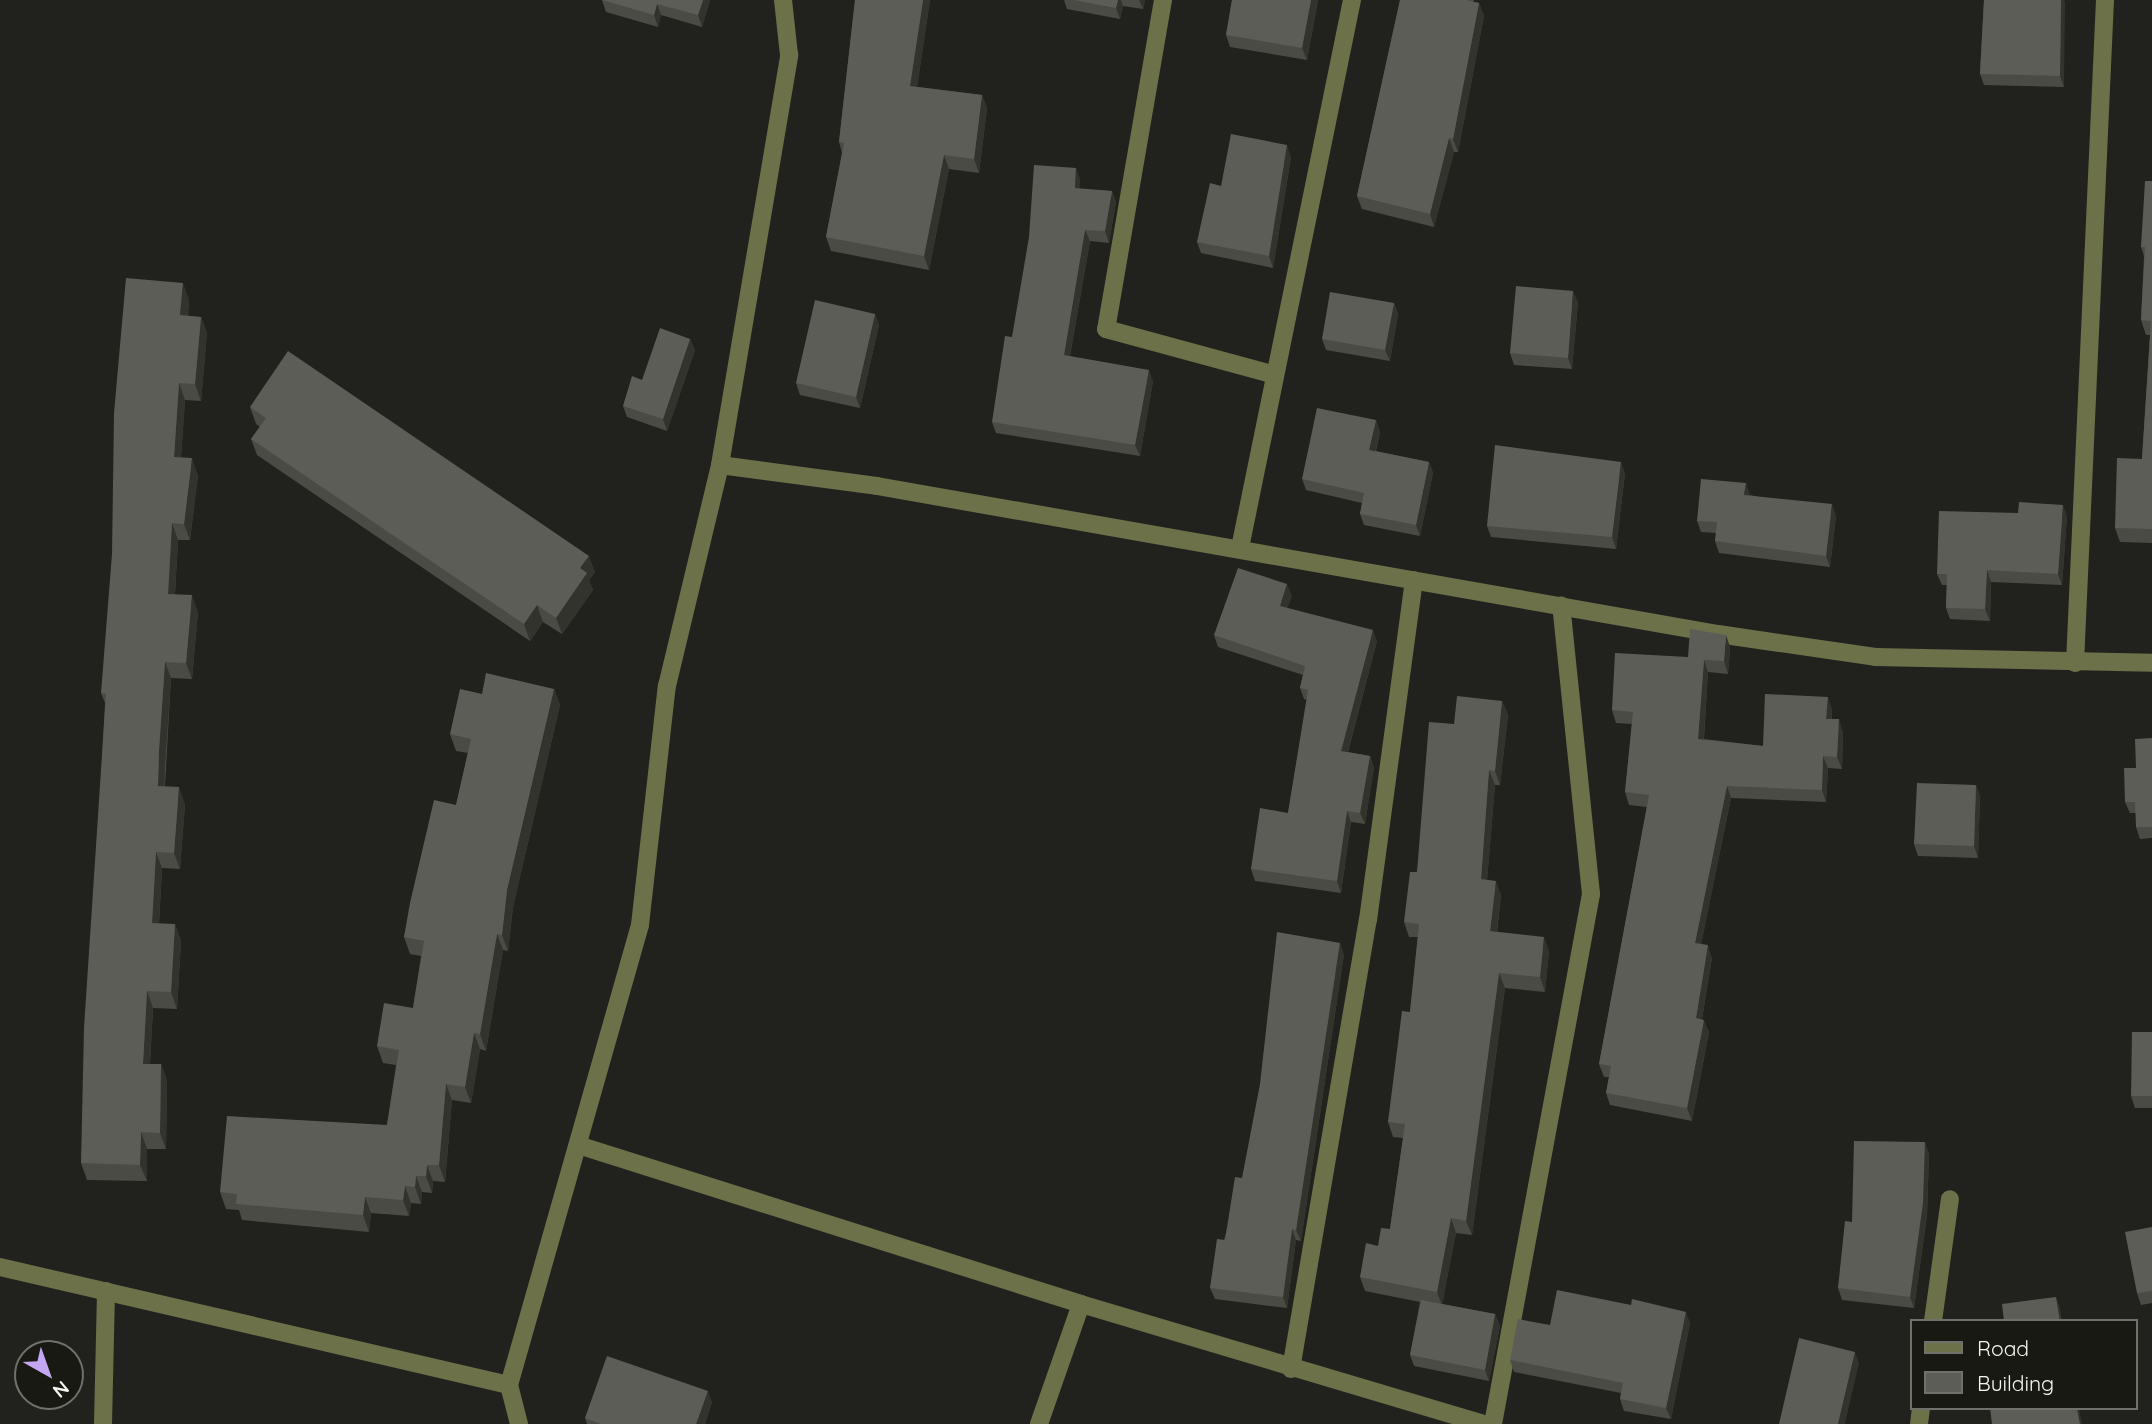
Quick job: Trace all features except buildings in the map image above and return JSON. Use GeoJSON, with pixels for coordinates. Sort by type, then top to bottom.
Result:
{"type":"FeatureCollection","features":[{"type":"Feature","properties":{"kind":"street"},"geometry":{"type":"LineString","coordinates":[[519,1424],[509,1385],[640,925],[667,686],[720,465],[789,55],[783,0]]}},
{"type":"Feature","properties":{"kind":"street"},"geometry":{"type":"LineString","coordinates":[[1163,0],[1106,329],[1275,375]]}},
{"type":"Feature","properties":{"kind":"street"},"geometry":{"type":"LineString","coordinates":[[1240,548],[1352,0]]}},
{"type":"Feature","properties":{"kind":"street"},"geometry":{"type":"LineString","coordinates":[[2075,663],[2105,0]]}},
{"type":"Feature","properties":{"kind":"street"},"geometry":{"type":"LineString","coordinates":[[720,465],[877,486],[1561,606],[1875,657],[2152,663]]}},
{"type":"Feature","properties":{"kind":"street"},"geometry":{"type":"LineString","coordinates":[[1291,1369],[1368,920],[1415,580]]}},
{"type":"Feature","properties":{"kind":"street"},"geometry":{"type":"LineString","coordinates":[[1493,1424],[1591,894],[1561,606]]}},
{"type":"Feature","properties":{"kind":"street"},"geometry":{"type":"LineString","coordinates":[[578,1145],[1291,1369],[1483,1424]]}},
{"type":"Feature","properties":{"kind":"street"},"geometry":{"type":"LineString","coordinates":[[1933,1319],[1950,1199]]}},
{"type":"Feature","properties":{"kind":"street"},"geometry":{"type":"LineString","coordinates":[[0,1267],[509,1385]]}},
{"type":"Feature","properties":{"kind":"street"},"geometry":{"type":"LineString","coordinates":[[103,1424],[106,1291]]}},
{"type":"Feature","properties":{"kind":"street"},"geometry":{"type":"LineString","coordinates":[[1039,1424],[1081,1304]]}}]}
